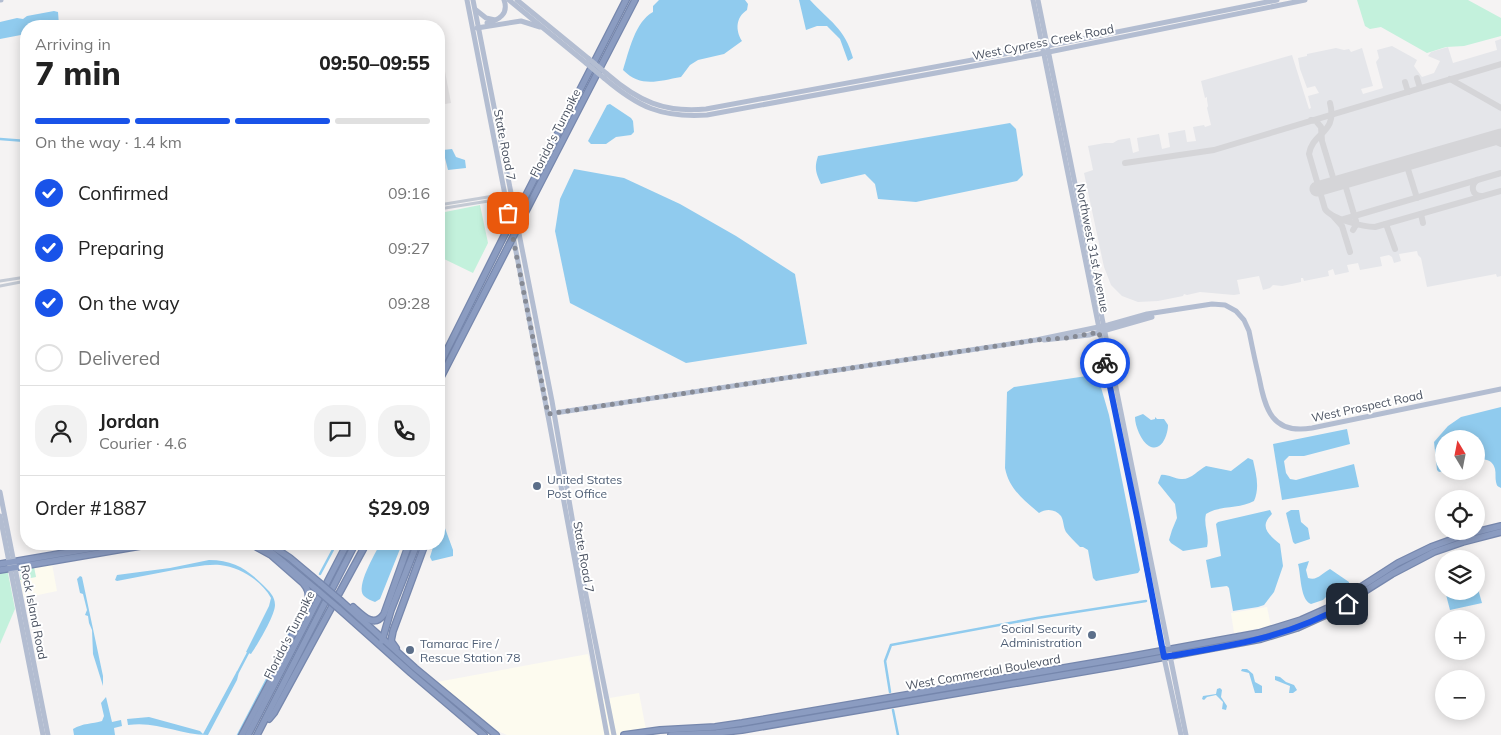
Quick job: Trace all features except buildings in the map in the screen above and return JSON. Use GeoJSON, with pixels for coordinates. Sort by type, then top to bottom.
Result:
{"type":"FeatureCollection","features":[{"type":"Feature","properties":{"kind":"highway","name":"Florida's Turnpike"},"geometry":{"type":"LineString","coordinates":[[445,354],[626,0]]}},
{"type":"Feature","properties":{"kind":"highway","name":"Florida's Turnpike"},"geometry":{"type":"LineString","coordinates":[[445,370],[635,0]]}},
{"type":"Feature","properties":{"kind":"highway","name":"West Commercial Boulevard"},"geometry":{"type":"LineString","coordinates":[[671,735],[738,730],[927,698],[1166,653],[1259,633],[1301,620],[1343,599],[1419,552],[1458,537],[1501,529]]}},
{"type":"Feature","properties":{"kind":"highway","name":"West Commercial Boulevard"},"geometry":{"type":"LineString","coordinates":[[624,735],[660,730],[715,727],[966,684],[1261,639],[1297,628],[1330,613],[1414,562],[1445,548],[1501,529]]}},
{"type":"Feature","properties":{"kind":"highway"},"geometry":{"type":"LineString","coordinates":[[0,570],[12,565],[87,550]]}},
{"type":"Feature","properties":{"kind":"highway"},"geometry":{"type":"LineString","coordinates":[[0,564],[12,565],[112,550]]}},
{"type":"Feature","properties":{"kind":"highway"},"geometry":{"type":"LineString","coordinates":[[242,735],[279,665],[308,600],[309,593],[308,588],[271,555],[262,550]]}},
{"type":"Feature","properties":{"kind":"highway"},"geometry":{"type":"LineString","coordinates":[[268,550],[306,580],[320,586],[377,638],[382,639]]}},
{"type":"Feature","properties":{"kind":"highway"},"geometry":{"type":"LineString","coordinates":[[278,550],[290,558],[409,663],[496,735]]}},
{"type":"Feature","properties":{"kind":"highway"},"geometry":{"type":"LineString","coordinates":[[334,571],[341,550]]}},
{"type":"Feature","properties":{"kind":"highway","name":"Florida's Turnpike"},"geometry":{"type":"LineString","coordinates":[[248,735],[345,550]]}},
{"type":"Feature","properties":{"kind":"highway","name":"Florida's Turnpike"},"geometry":{"type":"LineString","coordinates":[[258,735],[352,550]]}},
{"type":"Feature","properties":{"kind":"highway"},"geometry":{"type":"LineString","coordinates":[[261,728],[274,713],[361,550]]}},
{"type":"Feature","properties":{"kind":"highway"},"geometry":{"type":"LineString","coordinates":[[340,603],[368,620],[374,621],[381,618],[406,550]]}},
{"type":"Feature","properties":{"kind":"highway"},"geometry":{"type":"LineString","coordinates":[[372,630],[378,631],[383,628],[412,550]]}},
{"type":"Feature","properties":{"kind":"highway"},"geometry":{"type":"LineString","coordinates":[[410,557],[414,550]]}},
{"type":"Feature","properties":{"kind":"highway"},"geometry":{"type":"LineString","coordinates":[[409,663],[392,643],[393,631],[421,550]]}},
{"type":"Feature","properties":{"kind":"highway"},"geometry":{"type":"LineString","coordinates":[[340,603],[387,652],[484,735]]}},
{"type":"Feature","properties":{"kind":"highway"},"geometry":{"type":"LineString","coordinates":[[387,652],[383,646],[382,639],[391,616],[391,610]]}},
{"type":"Feature","properties":{"kind":"highway"},"geometry":{"type":"LineString","coordinates":[[382,639],[393,631]]}},
{"type":"Feature","properties":{"kind":"highway"},"geometry":{"type":"LineString","coordinates":[[927,698],[934,694],[963,689],[966,684]]}},
{"type":"Feature","properties":{"kind":"main road","name":"State Road 7"},"geometry":{"type":"LineString","coordinates":[[467,0],[548,413],[579,588],[588,603],[614,735]]}},
{"type":"Feature","properties":{"kind":"main road","name":"State Road 7"},"geometry":{"type":"LineString","coordinates":[[474,0],[554,413],[576,541],[590,646],[607,735]]}},
{"type":"Feature","properties":{"kind":"main road"},"geometry":{"type":"LineString","coordinates":[[478,26],[498,20],[504,15],[504,0]]}},
{"type":"Feature","properties":{"kind":"main road"},"geometry":{"type":"LineString","coordinates":[[509,0],[588,61]]}},
{"type":"Feature","properties":{"kind":"main road"},"geometry":{"type":"LineString","coordinates":[[517,0],[588,61]]}},
{"type":"Feature","properties":{"kind":"main road","name":"Northwest 31st Avenue"},"geometry":{"type":"LineString","coordinates":[[1033,0],[1102,329],[1181,735]]}},
{"type":"Feature","properties":{"kind":"main road","name":"Northwest 31st Avenue"},"geometry":{"type":"LineString","coordinates":[[1038,0],[1045,50]]}},
{"type":"Feature","properties":{"kind":"main road","name":"West Cypress Creek Road"},"geometry":{"type":"LineString","coordinates":[[1045,50],[1277,0]]}},
{"type":"Feature","properties":{"kind":"main road","name":"West Cypress Creek Road"},"geometry":{"type":"LineString","coordinates":[[588,61],[640,104],[673,115],[689,116],[1305,0]]}},
{"type":"Feature","properties":{"kind":"main road"},"geometry":{"type":"LineString","coordinates":[[475,10],[486,18],[498,20]]}},
{"type":"Feature","properties":{"kind":"main road"},"geometry":{"type":"LineString","coordinates":[[472,27],[521,21],[545,29]]}},
{"type":"Feature","properties":{"kind":"main road"},"geometry":{"type":"LineString","coordinates":[[481,72],[486,87],[491,91]]}},
{"type":"Feature","properties":{"kind":"main road"},"geometry":{"type":"LineString","coordinates":[[485,93],[494,104]]}},
{"type":"Feature","properties":{"kind":"main road","name":"West Prospect Road"},"geometry":{"type":"LineString","coordinates":[[548,413],[1036,340],[1067,338],[1102,329],[1143,315],[1215,304],[1228,306],[1237,312],[1248,328],[1266,408],[1279,422],[1292,428],[1306,429],[1501,389]]}},
{"type":"Feature","properties":{"kind":"main road"},"geometry":{"type":"LineString","coordinates":[[560,481],[567,488]]}},
{"type":"Feature","properties":{"kind":"main road","name":"Rock Island Road"},"geometry":{"type":"LineString","coordinates":[[0,492],[43,735]]}},
{"type":"Feature","properties":{"kind":"main road","name":"Rock Island Road"},"geometry":{"type":"LineString","coordinates":[[0,516],[48,735]]}},
{"type":"Feature","properties":{"kind":"main road"},"geometry":{"type":"LineString","coordinates":[[570,537],[576,541]]}},
{"type":"Feature","properties":{"kind":"main road"},"geometry":{"type":"LineString","coordinates":[[590,646],[598,652]]}},
{"type":"Feature","properties":{"kind":"main road","name":"Northwest 31st Avenue"},"geometry":{"type":"LineString","coordinates":[[1166,653],[1186,735]]}},
{"type":"Feature","properties":{"kind":"street"},"geometry":{"type":"LineString","coordinates":[[445,206],[512,195]]}},
{"type":"Feature","properties":{"kind":"street"},"geometry":{"type":"LineString","coordinates":[[0,281],[20,278]]}},
{"type":"Feature","properties":{"kind":"street"},"geometry":{"type":"LineString","coordinates":[[0,286],[20,282]]}},
{"type":"Feature","properties":{"kind":"shaded area"},"geometry":{"type":"Polygon","coordinates":[[[1501,39],[1501,276],[1497,277],[1496,274],[1427,287],[1421,258],[1417,251],[1399,254],[1401,261],[1394,263],[1389,255],[1380,257],[1382,266],[1360,270],[1358,263],[1347,265],[1349,272],[1335,275],[1333,269],[1328,271],[1329,276],[1304,281],[1301,278],[1301,282],[1282,286],[1273,285],[1263,290],[1259,276],[1237,280],[1240,294],[1234,295],[1200,292],[1158,301],[1138,302],[1122,296],[1111,285],[1104,267],[1084,173],[1093,170],[1088,146],[1113,143],[1130,138],[1133,153],[1139,151],[1137,138],[1159,134],[1162,149],[1170,147],[1168,133],[1185,130],[1187,142],[1196,141],[1193,127],[1211,125],[1207,108],[1207,97],[1205,98],[1201,81],[1292,55],[1309,109],[1311,108],[1308,96],[1319,93],[1315,86],[1307,88],[1300,69],[1298,58],[1307,56],[1307,54],[1336,48],[1349,49],[1351,52],[1362,48],[1373,86],[1361,89],[1363,94],[1383,88],[1376,62],[1379,58],[1377,50],[1392,46],[1417,60],[1414,66],[1422,77],[1434,73],[1440,61],[1428,56],[1431,52],[1448,47],[1453,63],[1497,50],[1495,41],[1501,39]]]}},
{"type":"Feature","properties":{"kind":"shaded area"},"geometry":{"type":"Polygon","coordinates":[[[445,72],[451,103],[445,104],[445,72]]]}},
{"type":"Feature","properties":{"kind":"shaded area"},"geometry":{"type":"Polygon","coordinates":[[[52,564],[57,591],[24,598],[20,580],[36,577],[34,567],[52,564]]]}},
{"type":"Feature","properties":{"kind":"shaded area"},"geometry":{"type":"Polygon","coordinates":[[[1267,607],[1271,626],[1234,633],[1231,613],[1267,607]]]}},
{"type":"Feature","properties":{"kind":"shaded area"},"geometry":{"type":"Polygon","coordinates":[[[588,654],[598,700],[639,693],[647,735],[507,735],[498,731],[437,682],[588,654]]]}},
{"type":"Feature","properties":{"kind":"green space"},"geometry":{"type":"Polygon","coordinates":[[[1357,0],[1468,0],[1501,18],[1501,36],[1464,46],[1446,47],[1427,53],[1381,27],[1370,29],[1365,26],[1357,0]]]}},
{"type":"Feature","properties":{"kind":"green space"},"geometry":{"type":"Polygon","coordinates":[[[480,205],[488,243],[473,273],[445,259],[445,212],[480,205]]]}},
{"type":"Feature","properties":{"kind":"green space"},"geometry":{"type":"Polygon","coordinates":[[[34,567],[36,577],[20,580],[20,570],[34,567]]]}},
{"type":"Feature","properties":{"kind":"green space"},"geometry":{"type":"Polygon","coordinates":[[[0,573],[8,573],[15,609],[0,644],[0,573]]]}},
{"type":"Feature","properties":{"kind":"water"},"geometry":{"type":"Polygon","coordinates":[[[659,0],[745,0],[748,4],[747,10],[741,16],[738,24],[738,32],[742,41],[724,54],[698,60],[690,65],[681,77],[650,82],[636,79],[623,70],[637,30],[653,12],[653,6],[659,0]]]}},
{"type":"Feature","properties":{"kind":"water"},"geometry":{"type":"Polygon","coordinates":[[[799,0],[810,0],[836,26],[846,39],[853,58],[848,61],[840,39],[827,26],[817,26],[806,30],[799,0]]]}},
{"type":"Feature","properties":{"kind":"water"},"geometry":{"type":"Polygon","coordinates":[[[54,11],[58,12],[59,20],[20,20],[20,35],[0,39],[0,22],[17,18],[23,19],[27,16],[54,11]]]}},
{"type":"Feature","properties":{"kind":"water"},"geometry":{"type":"Polygon","coordinates":[[[610,104],[631,118],[634,132],[631,135],[616,137],[606,144],[591,144],[588,141],[607,105],[610,104]]]}},
{"type":"Feature","properties":{"kind":"water"},"geometry":{"type":"Polygon","coordinates":[[[1010,123],[1016,129],[1023,175],[1017,181],[916,202],[878,199],[875,184],[865,174],[821,184],[817,173],[816,164],[818,156],[1010,123]]]}},
{"type":"Feature","properties":{"kind":"water"},"geometry":{"type":"Polygon","coordinates":[[[452,149],[456,157],[465,160],[466,168],[448,170],[445,150],[452,149]]]}},
{"type":"Feature","properties":{"kind":"water"},"geometry":{"type":"Polygon","coordinates":[[[574,169],[624,178],[680,204],[736,236],[795,274],[807,344],[686,363],[570,303],[555,231],[560,199],[574,169]]]}},
{"type":"Feature","properties":{"kind":"water"},"geometry":{"type":"Polygon","coordinates":[[[1093,375],[1098,377],[1109,415],[1140,570],[1138,573],[1096,581],[1093,578],[1088,550],[1080,547],[1066,532],[1061,516],[1051,510],[1039,513],[1014,488],[1005,468],[1007,392],[1014,387],[1093,375]]]}},
{"type":"Feature","properties":{"kind":"water"},"geometry":{"type":"Polygon","coordinates":[[[1501,407],[1501,488],[1497,484],[1494,466],[1485,459],[1485,430],[1444,430],[1461,417],[1501,407]]]}},
{"type":"Feature","properties":{"kind":"water"},"geometry":{"type":"Polygon","coordinates":[[[1143,414],[1151,420],[1155,419],[1155,417],[1157,419],[1164,419],[1168,425],[1163,442],[1157,447],[1149,446],[1143,441],[1139,433],[1135,417],[1143,414]]]}},
{"type":"Feature","properties":{"kind":"water"},"geometry":{"type":"Polygon","coordinates":[[[1347,429],[1350,444],[1304,456],[1289,456],[1284,461],[1286,473],[1290,479],[1296,480],[1354,464],[1359,487],[1282,500],[1273,444],[1347,429]]]}},
{"type":"Feature","properties":{"kind":"water"},"geometry":{"type":"Polygon","coordinates":[[[1248,458],[1253,460],[1256,475],[1257,491],[1254,501],[1243,505],[1217,509],[1206,514],[1207,547],[1183,551],[1171,543],[1169,540],[1177,518],[1175,504],[1158,483],[1161,475],[1185,479],[1206,466],[1231,471],[1248,458]]]}},
{"type":"Feature","properties":{"kind":"water"},"geometry":{"type":"Polygon","coordinates":[[[1270,510],[1272,514],[1266,523],[1266,527],[1269,534],[1280,544],[1283,566],[1274,592],[1264,605],[1233,611],[1229,588],[1227,586],[1211,588],[1206,560],[1221,556],[1216,524],[1270,510]]]}},
{"type":"Feature","properties":{"kind":"water"},"geometry":{"type":"Polygon","coordinates":[[[1291,510],[1299,510],[1301,522],[1308,528],[1310,539],[1295,544],[1293,542],[1286,513],[1291,510]]]}},
{"type":"Feature","properties":{"kind":"water"},"geometry":{"type":"Polygon","coordinates":[[[445,528],[453,550],[453,556],[432,561],[430,557],[432,550],[445,550],[445,528]]]}},
{"type":"Feature","properties":{"kind":"water"},"geometry":{"type":"Polygon","coordinates":[[[377,550],[400,550],[380,599],[375,602],[364,596],[362,592],[362,585],[377,550]]]}},
{"type":"Feature","properties":{"kind":"water"},"geometry":{"type":"Polygon","coordinates":[[[218,560],[239,566],[257,579],[274,599],[275,605],[272,615],[262,637],[251,654],[246,652],[269,606],[271,598],[262,586],[243,572],[228,566],[209,565],[115,580],[117,575],[170,568],[218,560]]]}},
{"type":"Feature","properties":{"kind":"water"},"geometry":{"type":"Polygon","coordinates":[[[1309,561],[1306,570],[1308,578],[1317,578],[1330,569],[1349,582],[1349,584],[1329,594],[1323,600],[1311,604],[1307,602],[1303,592],[1298,564],[1309,561]]]}},
{"type":"Feature","properties":{"kind":"water"},"geometry":{"type":"Polygon","coordinates":[[[80,576],[82,577],[103,676],[103,686],[93,654],[92,630],[88,616],[85,615],[87,610],[77,579],[80,576]]]}},
{"type":"Feature","properties":{"kind":"water"},"geometry":{"type":"Polygon","coordinates":[[[1447,600],[1481,600],[1482,603],[1450,610],[1447,600]]]}},
{"type":"Feature","properties":{"kind":"water"},"geometry":{"type":"Polygon","coordinates":[[[1242,669],[1247,669],[1253,674],[1255,682],[1262,686],[1262,693],[1255,693],[1249,673],[1241,671],[1242,669]]]}},
{"type":"Feature","properties":{"kind":"water"},"geometry":{"type":"Polygon","coordinates":[[[237,671],[239,672],[237,680],[208,735],[187,733],[159,726],[128,725],[127,719],[149,717],[200,731],[203,734],[237,671]]]}},
{"type":"Feature","properties":{"kind":"water"},"geometry":{"type":"Polygon","coordinates":[[[1275,676],[1294,685],[1297,690],[1289,693],[1290,686],[1275,680],[1275,676]]]}},
{"type":"Feature","properties":{"kind":"water"},"geometry":{"type":"Polygon","coordinates":[[[1220,688],[1222,690],[1221,697],[1227,706],[1226,710],[1222,709],[1223,702],[1216,695],[1207,697],[1204,700],[1202,699],[1203,696],[1216,694],[1217,689],[1220,688]]]}},
{"type":"Feature","properties":{"kind":"water"},"geometry":{"type":"Polygon","coordinates":[[[106,697],[112,722],[121,720],[122,726],[114,728],[115,735],[74,735],[73,729],[77,727],[102,721],[104,716],[101,703],[106,697]]]}},
{"type":"Feature","properties":{"kind":"waterway"},"geometry":{"type":"LineString","coordinates":[[0,139],[20,141]]}},
{"type":"Feature","properties":{"kind":"waterway"},"geometry":{"type":"LineString","coordinates":[[320,574],[333,550]]}},
{"type":"Feature","properties":{"kind":"waterway"},"geometry":{"type":"LineString","coordinates":[[890,692],[885,661],[891,645],[1037,618],[1146,601]]}},
{"type":"Feature","properties":{"kind":"waterway"},"geometry":{"type":"LineString","coordinates":[[238,735],[276,662],[303,604]]}},
{"type":"Feature","properties":{"kind":"waterway"},"geometry":{"type":"LineString","coordinates":[[238,672],[249,651]]}},
{"type":"Feature","properties":{"kind":"waterway"},"geometry":{"type":"LineString","coordinates":[[893,710],[898,735]]}},
{"type":"Feature","properties":{"kind":"taxiway"},"geometry":{"type":"LineString","coordinates":[[1125,163],[1214,150],[1501,64]]}},
{"type":"Feature","properties":{"kind":"taxiway"},"geometry":{"type":"LineString","coordinates":[[1417,78],[1420,88]]}},
{"type":"Feature","properties":{"kind":"taxiway"},"geometry":{"type":"LineString","coordinates":[[1450,79],[1501,108]]}},
{"type":"Feature","properties":{"kind":"taxiway"},"geometry":{"type":"LineString","coordinates":[[1405,82],[1408,92]]}},
{"type":"Feature","properties":{"kind":"taxiway"},"geometry":{"type":"LineString","coordinates":[[1330,103],[1331,121],[1315,141],[1309,154],[1325,209],[1328,213],[1356,224],[1375,227],[1501,191]]}},
{"type":"Feature","properties":{"kind":"taxiway"},"geometry":{"type":"LineString","coordinates":[[1311,120],[1316,121],[1321,127],[1322,141],[1335,184]]}},
{"type":"Feature","properties":{"kind":"taxiway"},"geometry":{"type":"LineString","coordinates":[[1490,139],[1501,144]]}},
{"type":"Feature","properties":{"kind":"taxiway"},"geometry":{"type":"LineString","coordinates":[[1406,163],[1417,198]]}},
{"type":"Feature","properties":{"kind":"taxiway"},"geometry":{"type":"LineString","coordinates":[[1344,219],[1501,173]]}},
{"type":"Feature","properties":{"kind":"taxiway"},"geometry":{"type":"LineString","coordinates":[[1477,180],[1473,185],[1473,190],[1481,196]]}},
{"type":"Feature","properties":{"kind":"taxiway"},"geometry":{"type":"LineString","coordinates":[[1344,181],[1356,221],[1353,230]]}},
{"type":"Feature","properties":{"kind":"taxiway"},"geometry":{"type":"LineString","coordinates":[[1421,214],[1423,223]]}},
{"type":"Feature","properties":{"kind":"taxiway"},"geometry":{"type":"LineString","coordinates":[[1334,217],[1342,226],[1350,252]]}},
{"type":"Feature","properties":{"kind":"taxiway"},"geometry":{"type":"LineString","coordinates":[[1386,224],[1395,249]]}},
{"type":"Feature","properties":{"kind":"runway"},"geometry":{"type":"LineString","coordinates":[[1317,189],[1501,136]]}},
{"type":"Feature","properties":{"kind":"way so far"},"geometry":{"type":"LineString","coordinates":[[508,213],[548,414],[1036,340],[1084,336],[1099,332],[1105,363]]}},
{"type":"Feature","properties":{"kind":"place","name":"United States Post Office"},"geometry":{"type":"Point","coordinates":[537,486]}},
{"type":"Feature","properties":{"kind":"place","name":"Social Security Administration"},"geometry":{"type":"Point","coordinates":[1092,635]}},
{"type":"Feature","properties":{"kind":"place","name":"Tamarac Fire / Rescue Station 78"},"geometry":{"type":"Point","coordinates":[410,650]}},
{"type":"Feature","properties":{"kind":"route"},"geometry":{"type":"LineString","coordinates":[[1105,363],[1164,657],[1240,644],[1278,635],[1312,622],[1347,604]]}}]}
